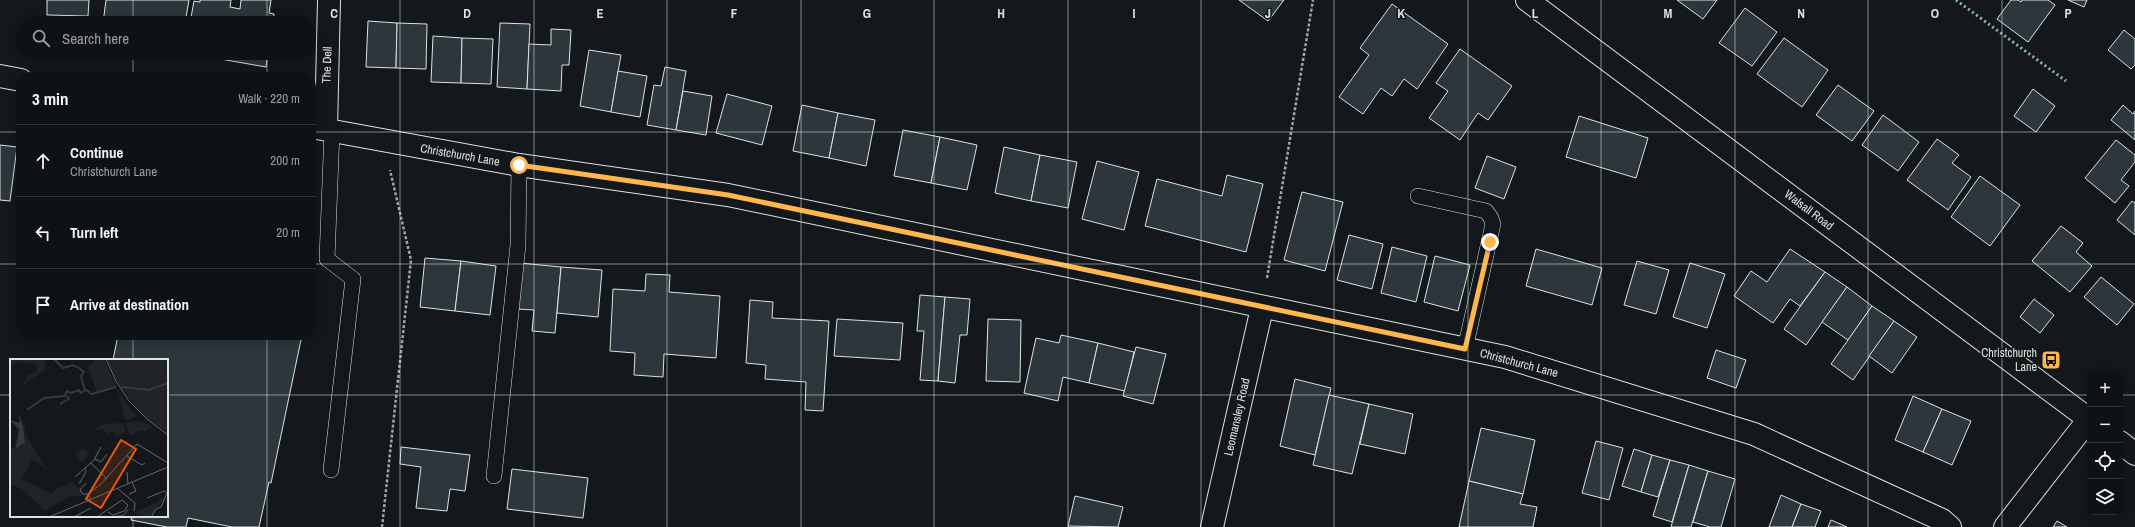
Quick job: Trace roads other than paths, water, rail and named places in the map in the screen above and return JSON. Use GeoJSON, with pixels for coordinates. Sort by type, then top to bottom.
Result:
{"type":"FeatureCollection","features":[{"type":"Feature","properties":{"kind":"street","name":"The Dell"},"geometry":{"type":"LineString","coordinates":[[323,129],[329,0]]}},
{"type":"Feature","properties":{"kind":"street","name":"Walsall Road"},"geometry":{"type":"LineString","coordinates":[[1527,0],[2087,418]]}},
{"type":"Feature","properties":{"kind":"street"},"geometry":{"type":"LineString","coordinates":[[0,76],[16,79]]}},
{"type":"Feature","properties":{"kind":"street","name":"Christchurch Lane"},"geometry":{"type":"LineString","coordinates":[[323,129],[374,140],[519,165],[728,195],[1262,308],[1505,357],[1754,434],[1942,520],[1950,527]]}},
{"type":"Feature","properties":{"kind":"street","name":"Leomansley Road"},"geometry":{"type":"LineString","coordinates":[[1212,527],[1262,308]]}},
{"type":"Feature","properties":{"kind":"street"},"geometry":{"type":"LineString","coordinates":[[2005,527],[2087,422]]}},
{"type":"Feature","properties":{"kind":"street"},"geometry":{"type":"LineString","coordinates":[[2121,443],[2135,454]]}},
{"type":"Feature","properties":{"kind":"lane"},"geometry":{"type":"LineString","coordinates":[[323,129],[327,259],[353,279],[331,470]]}},
{"type":"Feature","properties":{"kind":"lane"},"geometry":{"type":"LineString","coordinates":[[494,476],[518,245],[519,165]]}},
{"type":"Feature","properties":{"kind":"lane"},"geometry":{"type":"LineString","coordinates":[[1418,196],[1486,211],[1493,224],[1465,349]]}},
{"type":"Feature","properties":{"kind":"place","name":"Christchurch Lane"},"geometry":{"type":"Point","coordinates":[2051,360]}}]}
